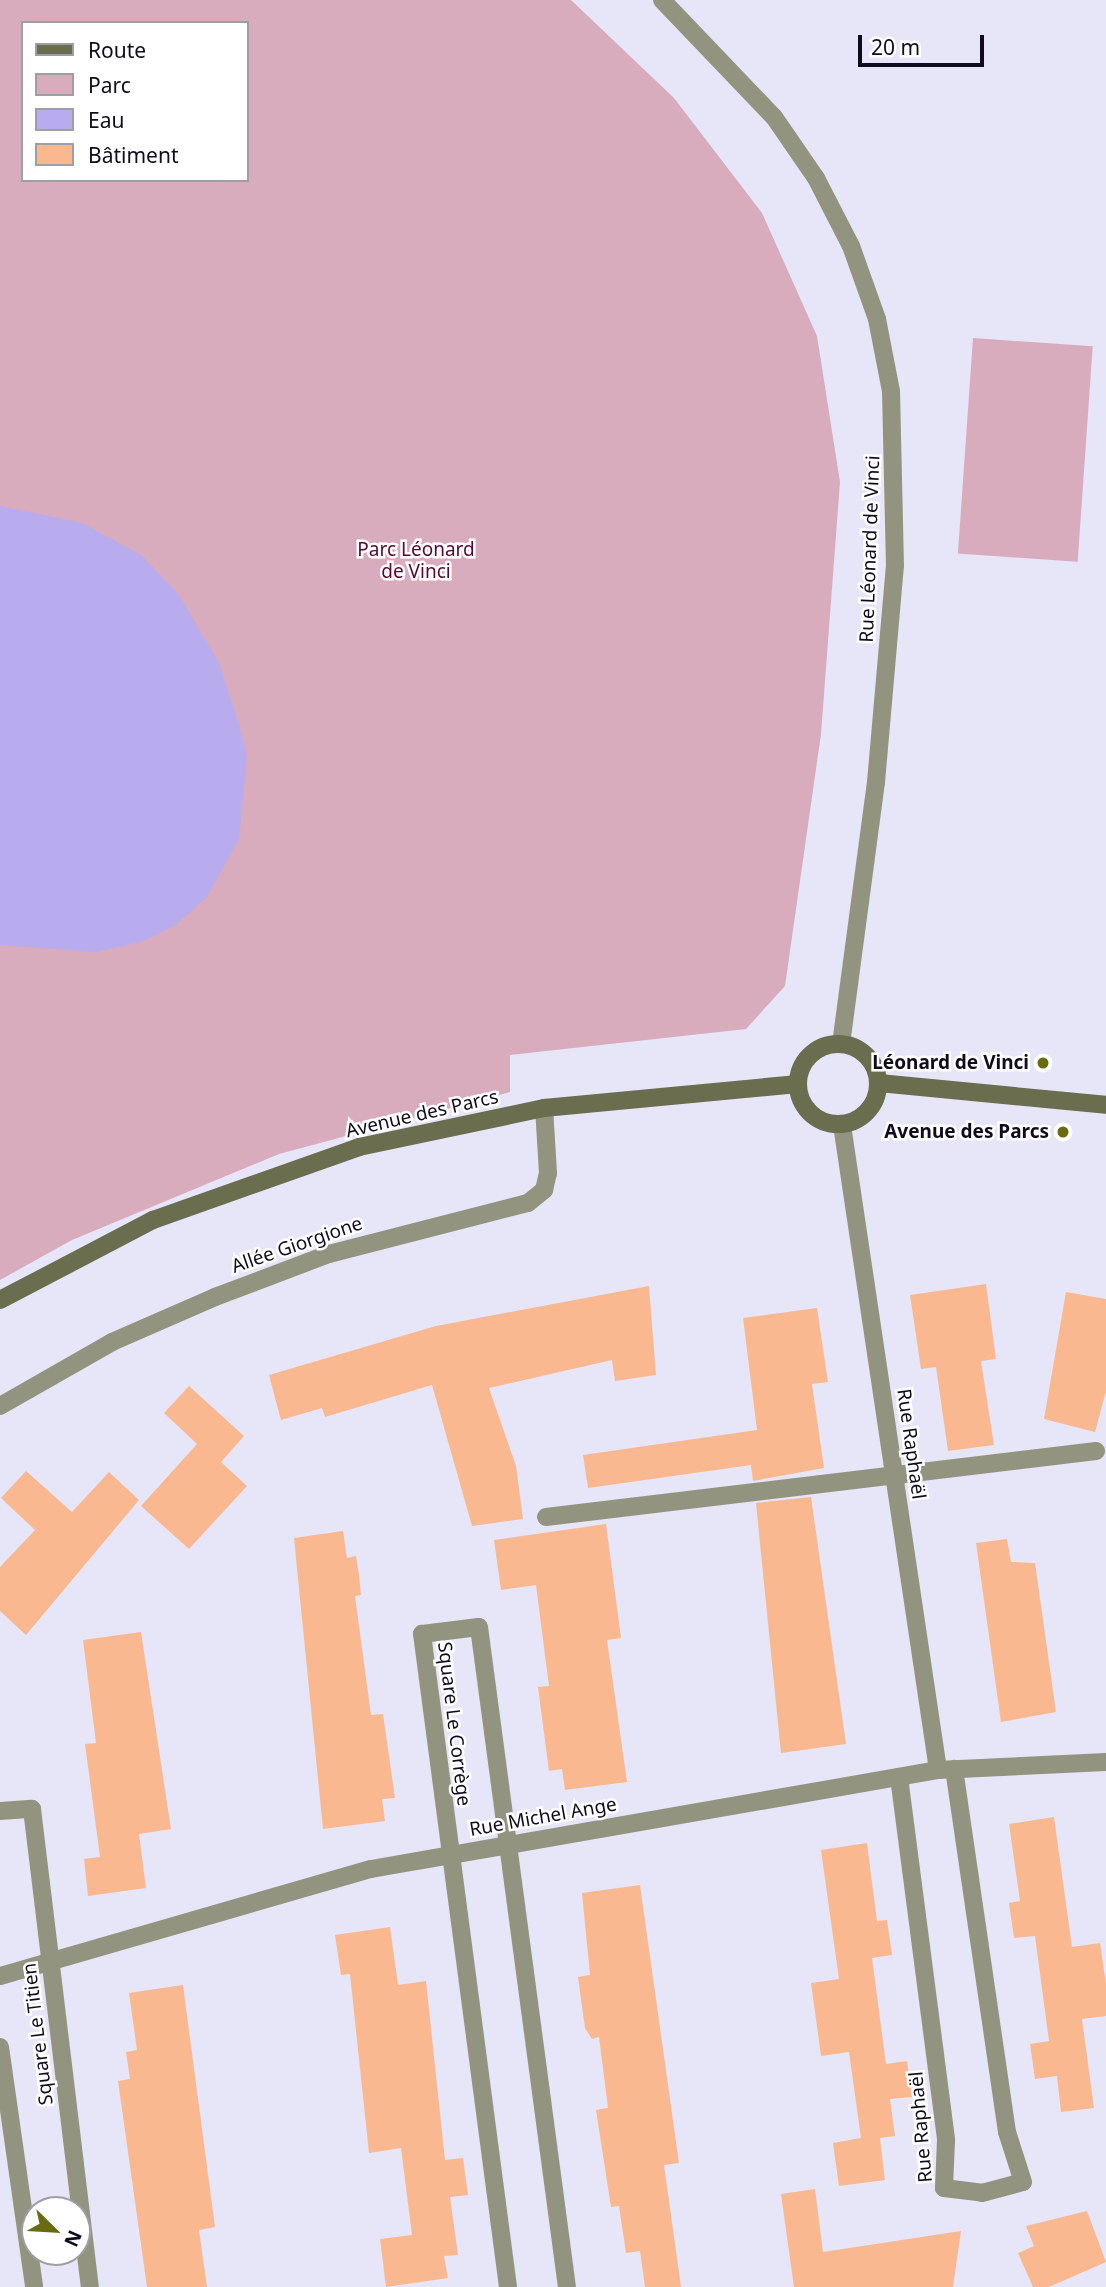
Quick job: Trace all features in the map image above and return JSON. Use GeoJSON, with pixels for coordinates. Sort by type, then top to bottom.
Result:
{"type":"FeatureCollection","features":[{"type":"Feature","properties":{"kind":"street","name":"Rue Léonard de Vinci"},"geometry":{"type":"LineString","coordinates":[[662,0],[774,117],[816,178],[855,258],[891,391],[895,565],[876,782],[841,1043]]}},
{"type":"Feature","properties":{"kind":"street"},"geometry":{"type":"LineString","coordinates":[[841,1043],[867,1054],[879,1083],[871,1108],[842,1125],[811,1115],[798,1084],[808,1056],[841,1043]]}},
{"type":"Feature","properties":{"kind":"street"},"geometry":{"type":"LineString","coordinates":[[879,1083],[1106,1105]]}},
{"type":"Feature","properties":{"kind":"street","name":"Avenue des Parcs"},"geometry":{"type":"LineString","coordinates":[[0,1300],[153,1220],[359,1147],[544,1108],[798,1084]]}},
{"type":"Feature","properties":{"kind":"street","name":"Allée Giorgione"},"geometry":{"type":"LineString","coordinates":[[0,1406],[112,1342],[215,1297],[329,1254],[528,1203],[544,1190],[548,1173],[544,1108]]}},
{"type":"Feature","properties":{"kind":"street","name":"Rue Raphaël"},"geometry":{"type":"LineString","coordinates":[[842,1125],[894,1474],[1007,2132],[1023,2182],[982,2193],[944,2188],[946,2140],[899,1777]]}},
{"type":"Feature","properties":{"kind":"street"},"geometry":{"type":"LineString","coordinates":[[546,1517],[1096,1451]]}},
{"type":"Feature","properties":{"kind":"street","name":"Square Le Corrège"},"geometry":{"type":"LineString","coordinates":[[508,2287],[422,1634],[479,1627],[567,2287]]}},
{"type":"Feature","properties":{"kind":"street","name":"Rue Michel Ange"},"geometry":{"type":"LineString","coordinates":[[0,1976],[50,1959],[371,1869],[946,1769],[1106,1762]]}},
{"type":"Feature","properties":{"kind":"street","name":"Square Le Titien"},"geometry":{"type":"LineString","coordinates":[[0,1811],[32,1809],[89,2287]]}},
{"type":"Feature","properties":{"kind":"street","name":"Square Le Titien"},"geometry":{"type":"LineString","coordinates":[[0,2047],[34,2287]]}},
{"type":"Feature","properties":{"kind":"green space","name":"Parc Léonard de Vinci"},"geometry":{"type":"Polygon","coordinates":[[[0,0],[571,0],[674,98],[762,213],[817,336],[840,482],[821,734],[785,986],[746,1029],[510,1055],[510,1092],[279,1154],[72,1240],[0,1280],[0,0]]]}},
{"type":"Feature","properties":{"kind":"green space"},"geometry":{"type":"Polygon","coordinates":[[[973,338],[1093,346],[1078,562],[958,553],[973,338]]]}},
{"type":"Feature","properties":{"kind":"water"},"geometry":{"type":"Polygon","coordinates":[[[0,506],[82,523],[141,555],[179,595],[219,663],[247,756],[239,839],[207,897],[177,924],[144,941],[96,952],[0,945],[0,506]]]}},
{"type":"Feature","properties":{"kind":"building"},"geometry":{"type":"Polygon","coordinates":[[[986,1284],[996,1359],[981,1361],[994,1445],[948,1451],[936,1367],[921,1369],[910,1295],[986,1284]]]}},
{"type":"Feature","properties":{"kind":"building"},"geometry":{"type":"Polygon","coordinates":[[[649,1286],[656,1375],[615,1381],[612,1360],[489,1388],[516,1466],[523,1519],[472,1526],[432,1385],[325,1417],[322,1408],[281,1420],[269,1375],[436,1326],[649,1286]]]}},
{"type":"Feature","properties":{"kind":"building"},"geometry":{"type":"Polygon","coordinates":[[[1066,1292],[1106,1299],[1106,1391],[1095,1432],[1044,1419],[1066,1292]]]}},
{"type":"Feature","properties":{"kind":"building"},"geometry":{"type":"Polygon","coordinates":[[[817,1308],[828,1382],[812,1384],[824,1468],[753,1481],[751,1465],[588,1488],[583,1455],[757,1430],[743,1318],[817,1308]]]}},
{"type":"Feature","properties":{"kind":"building"},"geometry":{"type":"Polygon","coordinates":[[[189,1386],[244,1436],[221,1462],[247,1486],[189,1549],[141,1506],[197,1444],[164,1413],[189,1386]]]}},
{"type":"Feature","properties":{"kind":"building"},"geometry":{"type":"Polygon","coordinates":[[[26,1471],[72,1512],[109,1472],[139,1500],[26,1635],[0,1611],[0,1567],[35,1530],[1,1498],[26,1471]]]}},
{"type":"Feature","properties":{"kind":"building"},"geometry":{"type":"Polygon","coordinates":[[[811,1497],[846,1744],[781,1753],[756,1503],[811,1497]]]}},
{"type":"Feature","properties":{"kind":"building"},"geometry":{"type":"Polygon","coordinates":[[[606,1524],[621,1638],[607,1640],[627,1782],[565,1790],[562,1769],[549,1771],[538,1687],[549,1686],[536,1585],[501,1590],[494,1540],[606,1524]]]}},
{"type":"Feature","properties":{"kind":"building"},"geometry":{"type":"Polygon","coordinates":[[[343,1531],[347,1558],[356,1556],[361,1595],[355,1596],[371,1715],[383,1714],[395,1798],[382,1799],[385,1821],[323,1829],[294,1538],[343,1531]]]}},
{"type":"Feature","properties":{"kind":"building"},"geometry":{"type":"Polygon","coordinates":[[[1007,1539],[1011,1562],[1035,1563],[1056,1712],[1001,1722],[976,1543],[1007,1539]]]}},
{"type":"Feature","properties":{"kind":"building"},"geometry":{"type":"Polygon","coordinates":[[[141,1632],[171,1829],[139,1834],[146,1888],[88,1896],[84,1859],[100,1857],[85,1744],[96,1743],[83,1640],[141,1632]]]}},
{"type":"Feature","properties":{"kind":"building"},"geometry":{"type":"Polygon","coordinates":[[[1054,1817],[1072,1947],[1100,1943],[1106,1984],[1106,2016],[1082,2019],[1094,2108],[1061,2112],[1057,2076],[1035,2079],[1030,2044],[1049,2041],[1035,1936],[1014,1938],[1009,1903],[1020,1901],[1009,1824],[1054,1817]]]}},
{"type":"Feature","properties":{"kind":"building"},"geometry":{"type":"Polygon","coordinates":[[[867,1843],[877,1921],[887,1920],[892,1955],[872,1958],[886,2064],[907,2061],[912,2097],[890,2099],[895,2136],[880,2138],[885,2180],[839,2186],[833,2143],[861,2138],[849,2052],[821,2056],[811,1983],[839,1979],[821,1850],[867,1843]]]}},
{"type":"Feature","properties":{"kind":"building"},"geometry":{"type":"Polygon","coordinates":[[[640,1885],[679,2163],[664,2165],[681,2287],[645,2287],[640,2251],[626,2253],[619,2206],[611,2207],[596,2110],[608,2108],[599,2037],[592,2039],[585,2028],[578,1977],[590,1975],[582,1893],[640,1885]]]}},
{"type":"Feature","properties":{"kind":"building"},"geometry":{"type":"Polygon","coordinates":[[[390,1927],[398,1985],[426,1981],[445,2160],[463,2158],[468,2195],[450,2197],[458,2255],[444,2256],[448,2278],[386,2287],[380,2239],[412,2235],[401,2148],[369,2153],[350,1974],[341,1975],[335,1935],[390,1927]]]}},
{"type":"Feature","properties":{"kind":"building"},"geometry":{"type":"Polygon","coordinates":[[[183,1985],[215,2227],[199,2230],[207,2287],[147,2287],[118,2081],[130,2079],[126,2052],[137,2050],[129,1993],[183,1985]]]}},
{"type":"Feature","properties":{"kind":"building"},"geometry":{"type":"Polygon","coordinates":[[[815,2189],[823,2252],[961,2231],[953,2287],[794,2287],[781,2194],[815,2189]]]}},
{"type":"Feature","properties":{"kind":"building"},"geometry":{"type":"Polygon","coordinates":[[[1087,2211],[1106,2262],[1049,2287],[1033,2287],[1018,2253],[1034,2246],[1026,2226],[1087,2211]]]}},
{"type":"Feature","properties":{"kind":"place","name":"Léonard de Vinci"},"geometry":{"type":"Point","coordinates":[1043,1063]}},
{"type":"Feature","properties":{"kind":"place","name":"Avenue des Parcs"},"geometry":{"type":"Point","coordinates":[1063,1132]}}]}
